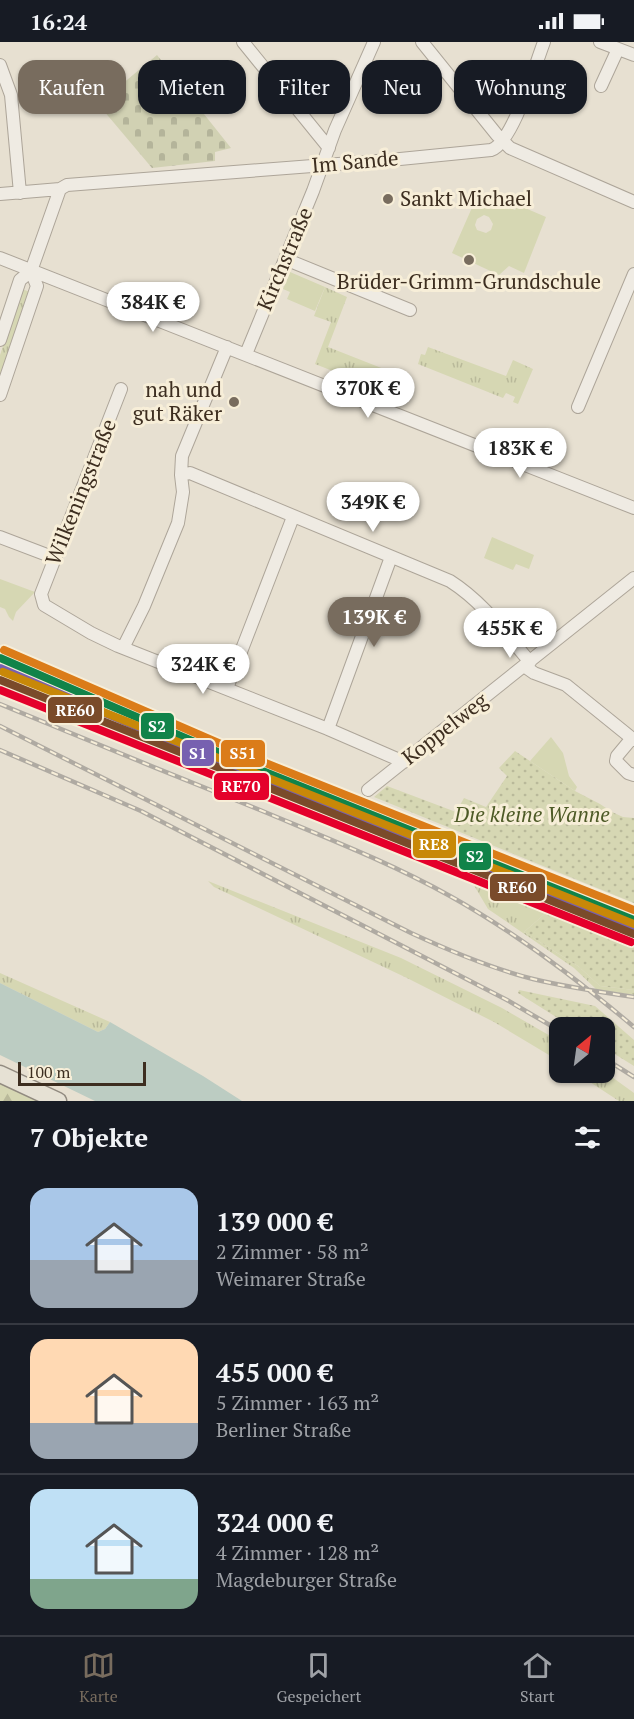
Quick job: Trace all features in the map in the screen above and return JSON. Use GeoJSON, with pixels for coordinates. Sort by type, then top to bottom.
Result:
{"type":"FeatureCollection","features":[{"type":"Feature","properties":{"kind":"main road"},"geometry":{"type":"LineString","coordinates":[[0,1074],[58,1101]]}},
{"type":"Feature","properties":{"kind":"street"},"geometry":{"type":"LineString","coordinates":[[243,42],[329,148]]}},
{"type":"Feature","properties":{"kind":"street","name":"Kirchstraße"},"geometry":{"type":"LineString","coordinates":[[246,354],[374,42]]}},
{"type":"Feature","properties":{"kind":"street"},"geometry":{"type":"LineString","coordinates":[[422,42],[503,142],[516,151],[634,202]]}},
{"type":"Feature","properties":{"kind":"street"},"geometry":{"type":"LineString","coordinates":[[503,142],[511,129],[544,42]]}},
{"type":"Feature","properties":{"kind":"street"},"geometry":{"type":"LineString","coordinates":[[600,42],[634,55]]}},
{"type":"Feature","properties":{"kind":"street"},"geometry":{"type":"LineString","coordinates":[[601,86],[618,49]]}},
{"type":"Feature","properties":{"kind":"street"},"geometry":{"type":"LineString","coordinates":[[0,65],[20,193]]}},
{"type":"Feature","properties":{"kind":"street","name":"Im Sande"},"geometry":{"type":"LineString","coordinates":[[0,194],[60,189],[67,184],[390,160],[491,150],[503,142]]}},
{"type":"Feature","properties":{"kind":"street"},"geometry":{"type":"LineString","coordinates":[[0,340],[20,280],[31,271],[60,189]]}},
{"type":"Feature","properties":{"kind":"street"},"geometry":{"type":"LineString","coordinates":[[0,258],[634,508]]}},
{"type":"Feature","properties":{"kind":"street"},"geometry":{"type":"LineString","coordinates":[[285,259],[410,310]]}},
{"type":"Feature","properties":{"kind":"street"},"geometry":{"type":"LineString","coordinates":[[0,395],[37,286],[31,271]]}},
{"type":"Feature","properties":{"kind":"street"},"geometry":{"type":"LineString","coordinates":[[578,406],[634,274]]}},
{"type":"Feature","properties":{"kind":"street"},"geometry":{"type":"LineString","coordinates":[[227,347],[182,456],[183,492],[178,523],[144,606],[123,648],[227,688],[404,762]]}},
{"type":"Feature","properties":{"kind":"street","name":"Wilkeningstraße"},"geometry":{"type":"LineString","coordinates":[[122,389],[41,594],[44,605],[91,633],[123,648]]}},
{"type":"Feature","properties":{"kind":"street"},"geometry":{"type":"LineString","coordinates":[[181,475],[190,473],[450,581],[469,593],[534,673],[566,686],[633,739],[617,756],[616,761],[628,773],[634,775]]}},
{"type":"Feature","properties":{"kind":"street"},"geometry":{"type":"LineString","coordinates":[[227,688],[293,517]]}},
{"type":"Feature","properties":{"kind":"street"},"geometry":{"type":"LineString","coordinates":[[0,537],[55,558]]}},
{"type":"Feature","properties":{"kind":"street"},"geometry":{"type":"LineString","coordinates":[[328,729],[391,557]]}},
{"type":"Feature","properties":{"kind":"street","name":"Koppelweg"},"geometry":{"type":"LineString","coordinates":[[368,790],[634,578]]}},
{"type":"Feature","properties":{"kind":"green space"},"geometry":{"type":"Polygon","coordinates":[[[157,55],[161,60],[151,60],[157,55]]]}},
{"type":"Feature","properties":{"kind":"green space"},"geometry":{"type":"Polygon","coordinates":[[[138,71],[138,114],[204,114],[231,148],[215,152],[215,161],[152,168],[106,114],[126,114],[126,81],[138,71]]]}},
{"type":"Feature","properties":{"kind":"green space"},"geometry":{"type":"Polygon","coordinates":[[[478,194],[515,210],[518,205],[546,217],[524,273],[509,266],[499,275],[452,253],[478,194]],[[484,215],[477,219],[475,225],[477,230],[486,233],[491,230],[493,224],[489,217],[484,215]]]}},
{"type":"Feature","properties":{"kind":"green space"},"geometry":{"type":"Polygon","coordinates":[[[290,272],[325,287],[315,311],[287,299],[290,292],[283,289],[290,272]]]}},
{"type":"Feature","properties":{"kind":"green space"},"geometry":{"type":"Polygon","coordinates":[[[325,287],[347,297],[328,347],[389,371],[381,390],[315,364],[331,322],[314,316],[325,287]]]}},
{"type":"Feature","properties":{"kind":"green space"},"geometry":{"type":"Polygon","coordinates":[[[22,289],[30,292],[0,382],[0,355],[22,289]]]}},
{"type":"Feature","properties":{"kind":"green space"},"geometry":{"type":"Polygon","coordinates":[[[428,347],[506,376],[513,360],[533,369],[518,404],[513,402],[515,397],[506,393],[503,398],[418,364],[421,354],[425,355],[428,347]]]}},
{"type":"Feature","properties":{"kind":"green space"},"geometry":{"type":"Polygon","coordinates":[[[492,537],[534,555],[529,569],[516,564],[513,570],[484,558],[492,537]]]}},
{"type":"Feature","properties":{"kind":"green space"},"geometry":{"type":"Polygon","coordinates":[[[0,579],[35,592],[16,612],[13,621],[5,609],[0,607],[0,579]]]}},
{"type":"Feature","properties":{"kind":"green space"},"geometry":{"type":"Polygon","coordinates":[[[551,737],[563,753],[569,776],[577,787],[575,791],[530,761],[551,737]]]}},
{"type":"Feature","properties":{"kind":"green space","name":"Die kleine Wanne"},"geometry":{"type":"Polygon","coordinates":[[[515,751],[575,791],[612,812],[623,817],[634,818],[634,903],[374,797],[387,786],[456,812],[464,798],[486,807],[507,776],[499,768],[515,751]]]}},
{"type":"Feature","properties":{"kind":"green space"},"geometry":{"type":"Polygon","coordinates":[[[208,881],[401,958],[502,1008],[549,1035],[549,1055],[494,1022],[407,978],[214,887],[208,881]]]}},
{"type":"Feature","properties":{"kind":"green space"},"geometry":{"type":"Polygon","coordinates":[[[472,882],[547,912],[524,932],[578,966],[600,986],[634,990],[634,995],[597,990],[574,968],[488,909],[472,882]]]}},
{"type":"Feature","properties":{"kind":"green space"},"geometry":{"type":"Polygon","coordinates":[[[547,912],[634,946],[634,990],[600,986],[578,966],[524,932],[547,912]]]}},
{"type":"Feature","properties":{"kind":"green space"},"geometry":{"type":"Polygon","coordinates":[[[0,973],[110,1022],[105,1029],[98,1032],[0,983],[0,973]]]}},
{"type":"Feature","properties":{"kind":"green space"},"geometry":{"type":"Polygon","coordinates":[[[519,990],[595,1006],[608,1017],[556,1017],[518,993],[519,990]]]}},
{"type":"Feature","properties":{"kind":"green space"},"geometry":{"type":"Polygon","coordinates":[[[615,1023],[634,1040],[634,1066],[615,1054],[615,1023]]]}},
{"type":"Feature","properties":{"kind":"green space"},"geometry":{"type":"Polygon","coordinates":[[[615,1079],[634,1093],[634,1101],[619,1101],[591,1083],[615,1083],[615,1079]]]}},
{"type":"Feature","properties":{"kind":"green space"},"geometry":{"type":"Polygon","coordinates":[[[0,1080],[46,1101],[0,1101],[0,1080]]]}},
{"type":"Feature","properties":{"kind":"shaded area"},"geometry":{"type":"Polygon","coordinates":[[[0,983],[98,1032],[105,1029],[110,1022],[242,1101],[95,1101],[0,1055],[0,983]]]}},
{"type":"Feature","properties":{"kind":"railway"},"geometry":{"type":"LineString","coordinates":[[0,704],[332,840],[427,884],[474,910],[522,941],[568,974],[634,1027]]}},
{"type":"Feature","properties":{"kind":"railway"},"geometry":{"type":"LineString","coordinates":[[0,726],[440,946],[517,975],[570,987],[634,997]]}},
{"type":"Feature","properties":{"kind":"railway"},"geometry":{"type":"LineString","coordinates":[[0,750],[141,811],[507,1000],[549,1025]]}},
{"type":"Feature","properties":{"kind":"railway"},"geometry":{"type":"LineString","coordinates":[[615,1065],[634,1077]]}},
{"type":"Feature","properties":{"kind":"transit line","name":"S51"},"geometry":{"type":"LineString","coordinates":[[4,650],[253,758],[634,910]]}},
{"type":"Feature","properties":{"kind":"transit line","name":"S2"},"geometry":{"type":"LineString","coordinates":[[0,658],[250,766],[634,920]]}},
{"type":"Feature","properties":{"kind":"transit line","name":"S1"},"geometry":{"type":"LineString","coordinates":[[0,668],[247,774],[631,928]]}},
{"type":"Feature","properties":{"kind":"transit line","name":"RE8"},"geometry":{"type":"LineString","coordinates":[[3,672],[634,924]]}},
{"type":"Feature","properties":{"kind":"transit line","name":"RE60"},"geometry":{"type":"LineString","coordinates":[[0,680],[634,934]]}},
{"type":"Feature","properties":{"kind":"transit line","name":"RE70"},"geometry":{"type":"LineString","coordinates":[[0,690],[631,942]]}},
{"type":"Feature","properties":{"kind":"place","name":"Sankt Michael"},"geometry":{"type":"Point","coordinates":[388,199]}},
{"type":"Feature","properties":{"kind":"place","name":"Brüder-Grimm-Grundschule"},"geometry":{"type":"Point","coordinates":[469,260]}},
{"type":"Feature","properties":{"kind":"place","name":"nah und gut Räker"},"geometry":{"type":"Point","coordinates":[234,402]}}]}
